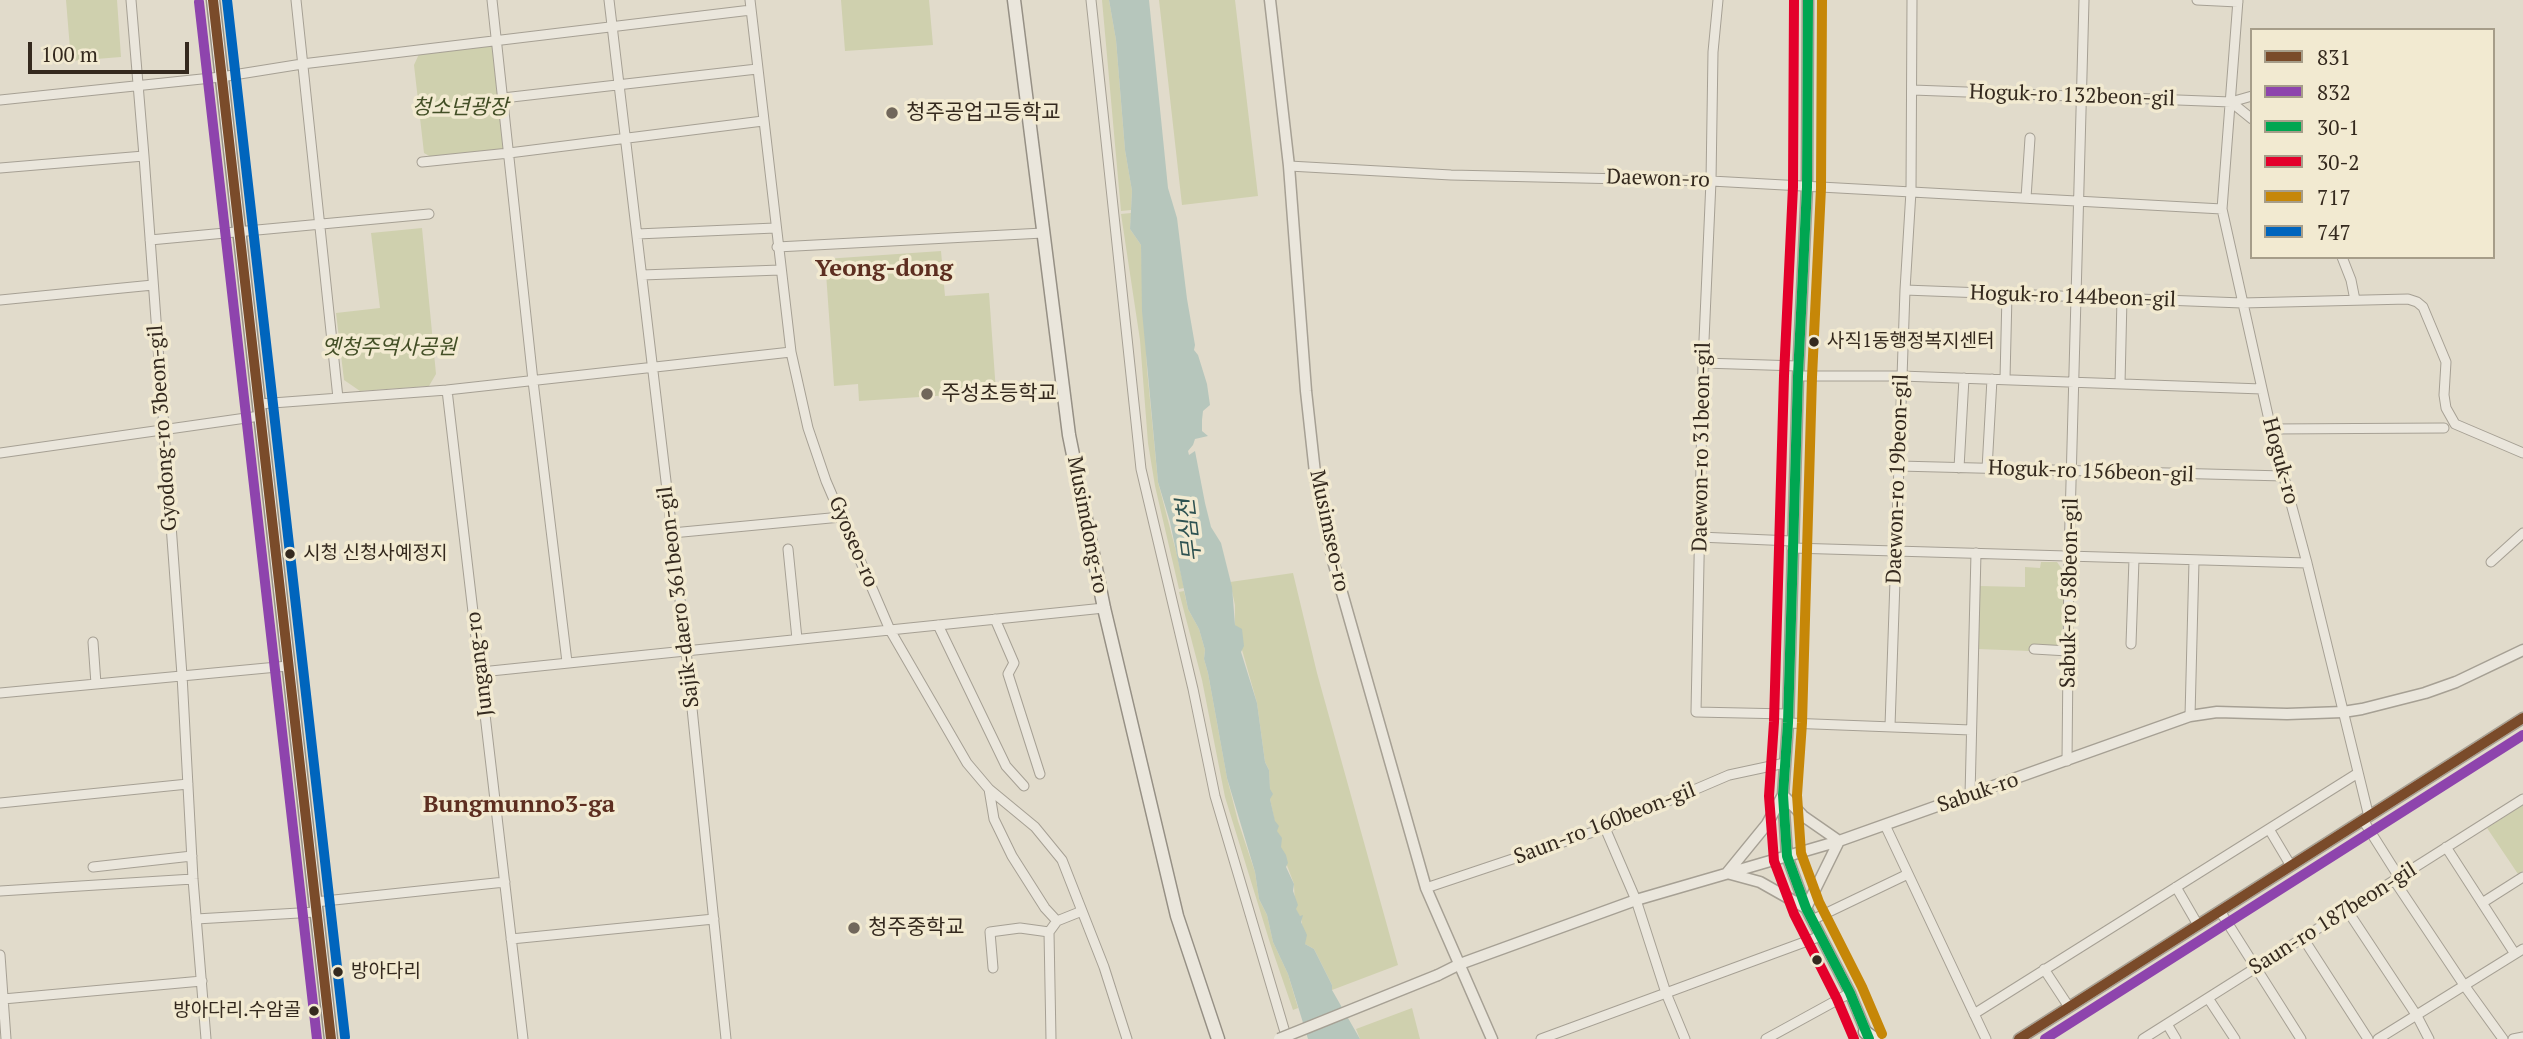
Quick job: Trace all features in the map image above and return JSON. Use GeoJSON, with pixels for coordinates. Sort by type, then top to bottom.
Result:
{"type":"FeatureCollection","features":[{"type":"Feature","properties":{"kind":"main road"},"geometry":{"type":"LineString","coordinates":[[213,0],[331,1039]]}},
{"type":"Feature","properties":{"kind":"main road","name":"Musimdong-ro"},"geometry":{"type":"LineString","coordinates":[[1014,0],[1069,435],[1104,608],[1177,916],[1218,1039]]}},
{"type":"Feature","properties":{"kind":"street","name":"Gyodong-ro 3beon-gil"},"geometry":{"type":"LineString","coordinates":[[131,0],[182,676],[191,856],[206,1039]]}},
{"type":"Feature","properties":{"kind":"street"},"geometry":{"type":"LineString","coordinates":[[296,0],[338,398]]}},
{"type":"Feature","properties":{"kind":"street"},"geometry":{"type":"LineString","coordinates":[[492,0],[567,663]]}},
{"type":"Feature","properties":{"kind":"street","name":"Sajik-daero 361beon-gil"},"geometry":{"type":"LineString","coordinates":[[609,0],[686,650],[726,1039]]}},
{"type":"Feature","properties":{"kind":"street"},"geometry":{"type":"LineString","coordinates":[[1091,0],[1141,469],[1215,796],[1287,1039]]}},
{"type":"Feature","properties":{"kind":"street","name":"Musimseo-ro"},"geometry":{"type":"LineString","coordinates":[[1270,0],[1289,166],[1306,391],[1316,482],[1337,574],[1426,888],[1492,1039]]}},
{"type":"Feature","properties":{"kind":"street","name":"Daewon-ro 31beon-gil"},"geometry":{"type":"LineString","coordinates":[[1718,0],[1713,52],[1711,181],[1703,363],[1696,712],[1788,718]]}},
{"type":"Feature","properties":{"kind":"street"},"geometry":{"type":"LineString","coordinates":[[1808,0],[1807,187],[1783,795],[1787,856],[1806,908],[1870,1037]]}},
{"type":"Feature","properties":{"kind":"street","name":"Daewon-ro 19beon-gil"},"geometry":{"type":"LineString","coordinates":[[1890,726],[1901,376],[1911,191],[1912,0]]}},
{"type":"Feature","properties":{"kind":"street","name":"Sabuk-ro 58beon-gil"},"geometry":{"type":"LineString","coordinates":[[2067,761],[2069,557],[2084,0]]}},
{"type":"Feature","properties":{"kind":"street"},"geometry":{"type":"LineString","coordinates":[[2197,0],[2238,1]]}},
{"type":"Feature","properties":{"kind":"street","name":"Hoguk-ro"},"geometry":{"type":"LineString","coordinates":[[2238,1],[2222,209],[2262,389],[2358,773],[2366,818],[2397,878],[2464,985],[2507,1038]]}},
{"type":"Feature","properties":{"kind":"street"},"geometry":{"type":"LineString","coordinates":[[0,100],[221,77],[302,64],[612,28],[750,5]]}},
{"type":"Feature","properties":{"kind":"street","name":"Gyoseo-ro"},"geometry":{"type":"LineString","coordinates":[[750,5],[791,352],[808,428],[841,517],[890,629],[960,752],[989,789],[1035,827],[1062,860],[1104,967],[1127,1039]]}},
{"type":"Feature","properties":{"kind":"street"},"geometry":{"type":"LineString","coordinates":[[503,98],[757,69]]}},
{"type":"Feature","properties":{"kind":"street","name":"Hoguk-ro 132beon-gil"},"geometry":{"type":"LineString","coordinates":[[1913,90],[2231,102]]}},
{"type":"Feature","properties":{"kind":"street"},"geometry":{"type":"LineString","coordinates":[[2231,102],[2250,97]]}},
{"type":"Feature","properties":{"kind":"street"},"geometry":{"type":"LineString","coordinates":[[2231,102],[2250,117]]}},
{"type":"Feature","properties":{"kind":"street"},"geometry":{"type":"LineString","coordinates":[[422,162],[763,121]]}},
{"type":"Feature","properties":{"kind":"street"},"geometry":{"type":"LineString","coordinates":[[2026,198],[2030,138]]}},
{"type":"Feature","properties":{"kind":"street"},"geometry":{"type":"LineString","coordinates":[[0,168],[144,156]]}},
{"type":"Feature","properties":{"kind":"street","name":"Daewon-ro"},"geometry":{"type":"LineString","coordinates":[[1289,166],[1451,175],[1711,181],[2222,209]]}},
{"type":"Feature","properties":{"kind":"street"},"geometry":{"type":"LineString","coordinates":[[150,240],[429,214]]}},
{"type":"Feature","properties":{"kind":"street"},"geometry":{"type":"LineString","coordinates":[[637,233],[775,228]]}},
{"type":"Feature","properties":{"kind":"street"},"geometry":{"type":"LineString","coordinates":[[777,247],[1043,233]]}},
{"type":"Feature","properties":{"kind":"street"},"geometry":{"type":"LineString","coordinates":[[2343,259],[2351,279],[2355,300]]}},
{"type":"Feature","properties":{"kind":"street"},"geometry":{"type":"LineString","coordinates":[[642,275],[780,270]]}},
{"type":"Feature","properties":{"kind":"street"},"geometry":{"type":"LineString","coordinates":[[0,300],[153,285]]}},
{"type":"Feature","properties":{"kind":"street","name":"Hoguk-ro 144beon-gil"},"geometry":{"type":"LineString","coordinates":[[1905,290],[2242,303],[2408,299],[2423,307],[2446,362],[2444,395],[2446,408],[2455,424],[2523,453]]}},
{"type":"Feature","properties":{"kind":"street"},"geometry":{"type":"LineString","coordinates":[[2005,379],[2007,294]]}},
{"type":"Feature","properties":{"kind":"street"},"geometry":{"type":"LineString","coordinates":[[2120,384],[2122,298]]}},
{"type":"Feature","properties":{"kind":"street"},"geometry":{"type":"LineString","coordinates":[[0,453],[163,429],[338,398],[447,390],[791,352]]}},
{"type":"Feature","properties":{"kind":"street"},"geometry":{"type":"LineString","coordinates":[[1703,363],[1901,376],[2262,389]]}},
{"type":"Feature","properties":{"kind":"street"},"geometry":{"type":"LineString","coordinates":[[1959,468],[1964,378]]}},
{"type":"Feature","properties":{"kind":"street"},"geometry":{"type":"LineString","coordinates":[[1987,469],[1992,379]]}},
{"type":"Feature","properties":{"kind":"street","name":"Jungang-ro"},"geometry":{"type":"LineString","coordinates":[[447,390],[523,1039]]}},
{"type":"Feature","properties":{"kind":"street"},"geometry":{"type":"LineString","coordinates":[[2272,429],[2444,428]]}},
{"type":"Feature","properties":{"kind":"street","name":"Hoguk-ro 156beon-gil"},"geometry":{"type":"LineString","coordinates":[[1899,466],[2284,476]]}},
{"type":"Feature","properties":{"kind":"street"},"geometry":{"type":"LineString","coordinates":[[671,533],[841,517]]}},
{"type":"Feature","properties":{"kind":"street"},"geometry":{"type":"LineString","coordinates":[[2491,562],[2523,533]]}},
{"type":"Feature","properties":{"kind":"street"},"geometry":{"type":"LineString","coordinates":[[1699,537],[1895,551],[2307,563]]}},
{"type":"Feature","properties":{"kind":"street"},"geometry":{"type":"LineString","coordinates":[[788,549],[797,639]]}},
{"type":"Feature","properties":{"kind":"street"},"geometry":{"type":"LineString","coordinates":[[1970,795],[1976,553]]}},
{"type":"Feature","properties":{"kind":"street"},"geometry":{"type":"LineString","coordinates":[[2131,644],[2134,559]]}},
{"type":"Feature","properties":{"kind":"street"},"geometry":{"type":"LineString","coordinates":[[2190,716],[2193,561]]}},
{"type":"Feature","properties":{"kind":"street"},"geometry":{"type":"LineString","coordinates":[[481,672],[1104,608]]}},
{"type":"Feature","properties":{"kind":"street"},"geometry":{"type":"LineString","coordinates":[[995,619],[1014,663],[1008,674],[1040,774]]}},
{"type":"Feature","properties":{"kind":"street"},"geometry":{"type":"LineString","coordinates":[[937,625],[1006,766],[1024,786]]}},
{"type":"Feature","properties":{"kind":"street"},"geometry":{"type":"LineString","coordinates":[[93,642],[96,684]]}},
{"type":"Feature","properties":{"kind":"street"},"geometry":{"type":"LineString","coordinates":[[2034,649],[2068,651]]}},
{"type":"Feature","properties":{"kind":"street","name":"Sabuk-ro"},"geometry":{"type":"LineString","coordinates":[[1279,1039],[1460,964],[1636,901],[1839,841],[2190,716],[2217,712],[2343,712],[2425,693],[2456,682],[2523,650]]}},
{"type":"Feature","properties":{"kind":"street"},"geometry":{"type":"LineString","coordinates":[[0,693],[288,666]]}},
{"type":"Feature","properties":{"kind":"street"},"geometry":{"type":"LineString","coordinates":[[1788,718],[1971,730]]}},
{"type":"Feature","properties":{"kind":"street"},"geometry":{"type":"LineString","coordinates":[[2019,1039],[2523,718]]}},
{"type":"Feature","properties":{"kind":"street","name":"Saun-ro 160beon-gil"},"geometry":{"type":"LineString","coordinates":[[1426,888],[1605,828],[1729,775],[1785,763]]}},
{"type":"Feature","properties":{"kind":"street"},"geometry":{"type":"LineString","coordinates":[[1974,1014],[2358,773]]}},
{"type":"Feature","properties":{"kind":"street"},"geometry":{"type":"LineString","coordinates":[[0,803],[188,784]]}},
{"type":"Feature","properties":{"kind":"street","name":"Gyoseo-ro"},"geometry":{"type":"LineString","coordinates":[[989,789],[994,819],[1006,843],[1045,908],[1056,920]]}},
{"type":"Feature","properties":{"kind":"street"},"geometry":{"type":"LineString","coordinates":[[1783,795],[1803,816],[1839,841],[1806,908]]}},
{"type":"Feature","properties":{"kind":"street"},"geometry":{"type":"LineString","coordinates":[[1783,795],[1767,824],[1727,873],[1760,882],[1806,908]]}},
{"type":"Feature","properties":{"kind":"street","name":"Saun-ro 187beon-gil"},"geometry":{"type":"LineString","coordinates":[[2143,1039],[2523,799]]}},
{"type":"Feature","properties":{"kind":"street"},"geometry":{"type":"LineString","coordinates":[[1885,825],[1986,1039]]}},
{"type":"Feature","properties":{"kind":"street"},"geometry":{"type":"LineString","coordinates":[[1605,828],[1636,901],[1666,993],[1685,1039]]}},
{"type":"Feature","properties":{"kind":"street"},"geometry":{"type":"LineString","coordinates":[[2269,829],[2291,866]]}},
{"type":"Feature","properties":{"kind":"street"},"geometry":{"type":"LineString","coordinates":[[2378,1039],[2519,951],[2482,902],[2446,847]]}},
{"type":"Feature","properties":{"kind":"street"},"geometry":{"type":"LineString","coordinates":[[93,867],[191,856]]}},
{"type":"Feature","properties":{"kind":"street"},"geometry":{"type":"LineString","coordinates":[[1812,920],[1908,874]]}},
{"type":"Feature","properties":{"kind":"street"},"geometry":{"type":"LineString","coordinates":[[2482,902],[2523,877]]}},
{"type":"Feature","properties":{"kind":"street"},"geometry":{"type":"LineString","coordinates":[[0,891],[193,879]]}},
{"type":"Feature","properties":{"kind":"street"},"geometry":{"type":"LineString","coordinates":[[196,919],[316,907],[505,882]]}},
{"type":"Feature","properties":{"kind":"street"},"geometry":{"type":"LineString","coordinates":[[2176,887],[2198,925]]}},
{"type":"Feature","properties":{"kind":"street"},"geometry":{"type":"LineString","coordinates":[[2347,910],[2417,1016],[2429,1039]]}},
{"type":"Feature","properties":{"kind":"street"},"geometry":{"type":"LineString","coordinates":[[1051,1039],[1049,932],[1056,920],[1082,911]]}},
{"type":"Feature","properties":{"kind":"street"},"geometry":{"type":"LineString","coordinates":[[2220,912],[2301,1039]]}},
{"type":"Feature","properties":{"kind":"street"},"geometry":{"type":"LineString","coordinates":[[511,939],[714,919]]}},
{"type":"Feature","properties":{"kind":"street"},"geometry":{"type":"LineString","coordinates":[[993,968],[990,932],[1020,928],[1049,932]]}},
{"type":"Feature","properties":{"kind":"street"},"geometry":{"type":"LineString","coordinates":[[1541,1039],[1821,936]]}},
{"type":"Feature","properties":{"kind":"street"},"geometry":{"type":"LineString","coordinates":[[2303,938],[2368,1039]]}},
{"type":"Feature","properties":{"kind":"street"},"geometry":{"type":"LineString","coordinates":[[0,954],[6,1039]]}},
{"type":"Feature","properties":{"kind":"street"},"geometry":{"type":"LineString","coordinates":[[2044,970],[2069,1007]]}},
{"type":"Feature","properties":{"kind":"street"},"geometry":{"type":"LineString","coordinates":[[3,999],[202,981]]}},
{"type":"Feature","properties":{"kind":"street"},"geometry":{"type":"LineString","coordinates":[[1766,1039],[1850,993]]}},
{"type":"Feature","properties":{"kind":"street"},"geometry":{"type":"LineString","coordinates":[[2208,998],[2235,1039]]}},
{"type":"Feature","properties":{"kind":"street"},"geometry":{"type":"LineString","coordinates":[[2167,1024],[2176,1039]]}},
{"type":"Feature","properties":{"kind":"street"},"geometry":{"type":"LineString","coordinates":[[2507,1038],[2523,1037]]}},
{"type":"Feature","properties":{"kind":"green space"},"geometry":{"type":"Polygon","coordinates":[[[66,0],[117,0],[121,57],[71,61],[66,0]]]}},
{"type":"Feature","properties":{"kind":"green space"},"geometry":{"type":"Polygon","coordinates":[[[841,0],[929,0],[933,45],[845,51],[841,0]]]}},
{"type":"Feature","properties":{"kind":"green space"},"geometry":{"type":"Polygon","coordinates":[[[1102,0],[1109,0],[1116,40],[1125,150],[1132,191],[1131,210],[1121,211],[1102,0]]]}},
{"type":"Feature","properties":{"kind":"green space"},"geometry":{"type":"Polygon","coordinates":[[[1159,0],[1235,0],[1258,196],[1182,205],[1159,0]]]}},
{"type":"Feature","properties":{"kind":"green space","name":"청소년광장"},"geometry":{"type":"Polygon","coordinates":[[[494,43],[506,151],[433,158],[424,153],[414,65],[419,54],[494,43]]]}},
{"type":"Feature","properties":{"kind":"green space"},"geometry":{"type":"Polygon","coordinates":[[[1131,213],[1130,229],[1141,245],[1147,369],[1158,482],[1184,588],[1179,589],[1148,443],[1140,340],[1121,214],[1131,213]]]}},
{"type":"Feature","properties":{"kind":"green space","name":"옛청주역사공원"},"geometry":{"type":"Polygon","coordinates":[[[422,228],[436,374],[429,386],[360,391],[344,380],[336,313],[380,308],[371,233],[422,228]]]}},
{"type":"Feature","properties":{"kind":"green space"},"geometry":{"type":"Polygon","coordinates":[[[941,251],[945,296],[989,293],[996,392],[859,401],[858,384],[834,386],[825,259],[941,251]]]}},
{"type":"Feature","properties":{"kind":"green space"},"geometry":{"type":"Polygon","coordinates":[[[2041,562],[2057,562],[2064,572],[2062,647],[2030,645],[2029,651],[1978,649],[1980,586],[2025,587],[2025,567],[2040,568],[2041,562]]]}},
{"type":"Feature","properties":{"kind":"green space"},"geometry":{"type":"Polygon","coordinates":[[[1293,573],[1317,673],[1398,965],[1332,990],[1314,949],[1305,944],[1301,918],[1295,909],[1294,884],[1280,847],[1270,799],[1269,770],[1265,762],[1257,703],[1235,625],[1235,605],[1230,582],[1293,573]]]}},
{"type":"Feature","properties":{"kind":"green space"},"geometry":{"type":"Polygon","coordinates":[[[1184,591],[1188,609],[1199,629],[1205,650],[1204,659],[1238,821],[1255,872],[1259,899],[1267,915],[1273,942],[1288,974],[1298,1008],[1293,1010],[1225,797],[1202,680],[1179,592],[1184,591]]]}},
{"type":"Feature","properties":{"kind":"green space"},"geometry":{"type":"Polygon","coordinates":[[[2523,805],[2523,871],[2518,874],[2487,828],[2523,805]]]}},
{"type":"Feature","properties":{"kind":"green space"},"geometry":{"type":"Polygon","coordinates":[[[1412,1008],[1420,1039],[1360,1039],[1356,1029],[1412,1008]]]}},
{"type":"Feature","properties":{"kind":"water","name":"무심천"},"geometry":{"type":"Polygon","coordinates":[[[1109,0],[1149,0],[1168,188],[1177,218],[1194,350],[1207,384],[1210,405],[1203,411],[1202,420],[1202,431],[1208,436],[1195,439],[1188,451],[1189,455],[1195,451],[1211,527],[1221,543],[1232,587],[1235,625],[1242,629],[1244,646],[1241,652],[1257,703],[1265,762],[1273,794],[1270,799],[1275,821],[1279,826],[1277,831],[1282,838],[1281,847],[1288,863],[1286,867],[1294,884],[1293,891],[1298,905],[1296,909],[1300,916],[1303,915],[1301,922],[1307,935],[1305,944],[1314,949],[1332,990],[1360,1039],[1308,1039],[1288,974],[1273,942],[1267,915],[1259,899],[1255,872],[1227,778],[1204,659],[1205,650],[1199,629],[1188,609],[1170,522],[1158,482],[1142,311],[1141,245],[1130,229],[1132,191],[1125,150],[1116,40],[1109,0]]]}},
{"type":"Feature","properties":{"kind":"transit line","name":"831"},"geometry":{"type":"LineString","coordinates":[[213,0],[331,1039]]}},
{"type":"Feature","properties":{"kind":"transit line","name":"747"},"geometry":{"type":"LineString","coordinates":[[227,0],[345,1037]]}},
{"type":"Feature","properties":{"kind":"transit line","name":"30-2"},"geometry":{"type":"LineString","coordinates":[[1794,0],[1793,187],[1769,796],[1774,861],[1794,914],[1854,1039]]}},
{"type":"Feature","properties":{"kind":"transit line","name":"30-1"},"geometry":{"type":"LineString","coordinates":[[1808,0],[1807,187],[1798,376],[1788,723],[1783,795],[1787,856],[1806,908],[1850,993],[1869,1039]]}},
{"type":"Feature","properties":{"kind":"transit line","name":"717"},"geometry":{"type":"LineString","coordinates":[[1822,0],[1821,188],[1812,377],[1802,723],[1797,795],[1801,853],[1819,902],[1862,987],[1882,1034]]}},
{"type":"Feature","properties":{"kind":"transit line","name":"832"},"geometry":{"type":"LineString","coordinates":[[199,2],[317,1039]]}},
{"type":"Feature","properties":{"kind":"transit line","name":"831"},"geometry":{"type":"LineString","coordinates":[[2019,1039],[2523,718]]}},
{"type":"Feature","properties":{"kind":"transit line","name":"832"},"geometry":{"type":"LineString","coordinates":[[2045,1039],[2523,735]]}},
{"type":"Feature","properties":{"kind":"place","name":"청주공업고등학교"},"geometry":{"type":"Point","coordinates":[892,113]}},
{"type":"Feature","properties":{"kind":"place","name":"사직1동행정복지센터"},"geometry":{"type":"Point","coordinates":[1814,342]}},
{"type":"Feature","properties":{"kind":"place","name":"주성초등학교"},"geometry":{"type":"Point","coordinates":[927,394]}},
{"type":"Feature","properties":{"kind":"place","name":"시청 신청사예정지"},"geometry":{"type":"Point","coordinates":[290,554]}},
{"type":"Feature","properties":{"kind":"place","name":"청주중학교"},"geometry":{"type":"Point","coordinates":[854,928]}},
{"type":"Feature","properties":{"kind":"place","name":"방아다리"},"geometry":{"type":"Point","coordinates":[338,972]}},
{"type":"Feature","properties":{"kind":"place","name":"방아다리.수암골"},"geometry":{"type":"Point","coordinates":[314,1011]}},
{"type":"Feature","properties":{"kind":"district","name":"Yeong-dong"},"geometry":{"type":"Point","coordinates":[884,269]}},
{"type":"Feature","properties":{"kind":"district","name":"Bungmunno3-ga"},"geometry":{"type":"Point","coordinates":[519,805]}}]}
